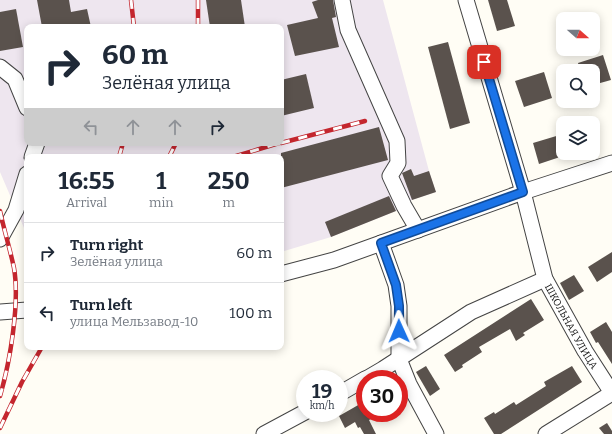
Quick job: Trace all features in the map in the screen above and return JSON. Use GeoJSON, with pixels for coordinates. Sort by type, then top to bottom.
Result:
{"type":"FeatureCollection","features":[{"type":"Feature","properties":{"kind":"street"},"geometry":{"type":"LineString","coordinates":[[342,0],[348,30],[397,140],[398,163],[390,176],[404,206],[418,230]]}},
{"type":"Feature","properties":{"kind":"street","name":"ШКОЛЬНАЯ УЛИЦА"},"geometry":{"type":"LineString","coordinates":[[466,0],[523,192],[545,279],[585,351],[612,393]]}},
{"type":"Feature","properties":{"kind":"street"},"geometry":{"type":"LineString","coordinates":[[0,67],[15,79],[24,101]]}},
{"type":"Feature","properties":{"kind":"street"},"geometry":{"type":"LineString","coordinates":[[284,273],[334,260],[523,192],[612,163]]}},
{"type":"Feature","properties":{"kind":"street"},"geometry":{"type":"LineString","coordinates":[[0,239],[16,210],[24,184]]}},
{"type":"Feature","properties":{"kind":"street"},"geometry":{"type":"LineString","coordinates":[[381,243],[396,285],[399,306],[399,359],[436,434]]}},
{"type":"Feature","properties":{"kind":"street"},"geometry":{"type":"LineString","coordinates":[[380,370],[471,312],[545,279]]}},
{"type":"Feature","properties":{"kind":"street"},"geometry":{"type":"LineString","coordinates":[[0,312],[24,310]]}},
{"type":"Feature","properties":{"kind":"street"},"geometry":{"type":"LineString","coordinates":[[546,434],[612,393]]}},
{"type":"Feature","properties":{"kind":"street"},"geometry":{"type":"LineString","coordinates":[[264,434],[296,417]]}},
{"type":"Feature","properties":{"kind":"shaded area"},"geometry":{"type":"Polygon","coordinates":[[[0,0],[383,0],[436,192],[412,200],[396,211],[331,237],[284,251],[284,154],[24,154],[24,228],[0,172],[0,0]]]}},
{"type":"Feature","properties":{"kind":"building"},"geometry":{"type":"Polygon","coordinates":[[[37,0],[69,0],[71,12],[87,9],[90,24],[41,24],[37,0]]]}},
{"type":"Feature","properties":{"kind":"building"},"geometry":{"type":"Polygon","coordinates":[[[206,0],[241,0],[245,24],[210,24],[206,0]]]}},
{"type":"Feature","properties":{"kind":"building"},"geometry":{"type":"Polygon","coordinates":[[[318,0],[333,0],[336,17],[332,18],[339,47],[295,56],[287,25],[318,18],[312,2],[318,0]]]}},
{"type":"Feature","properties":{"kind":"building"},"geometry":{"type":"Polygon","coordinates":[[[488,0],[507,0],[515,26],[497,31],[488,0]]]}},
{"type":"Feature","properties":{"kind":"building"},"geometry":{"type":"Polygon","coordinates":[[[16,9],[23,47],[0,51],[0,12],[16,9]]]}},
{"type":"Feature","properties":{"kind":"building"},"geometry":{"type":"Polygon","coordinates":[[[448,42],[470,123],[450,129],[428,47],[448,42]]]}},
{"type":"Feature","properties":{"kind":"building"},"geometry":{"type":"Polygon","coordinates":[[[603,55],[611,80],[600,83],[600,64],[578,63],[603,55]]]}},
{"type":"Feature","properties":{"kind":"building"},"geometry":{"type":"Polygon","coordinates":[[[544,72],[552,98],[524,107],[515,81],[544,72]]]}},
{"type":"Feature","properties":{"kind":"building"},"geometry":{"type":"Polygon","coordinates":[[[306,74],[314,108],[284,115],[284,79],[306,74]]]}},
{"type":"Feature","properties":{"kind":"building"},"geometry":{"type":"Polygon","coordinates":[[[379,127],[388,160],[284,187],[284,154],[281,153],[379,127]]]}},
{"type":"Feature","properties":{"kind":"building"},"geometry":{"type":"Polygon","coordinates":[[[556,136],[556,158],[539,164],[533,143],[556,136]]]}},
{"type":"Feature","properties":{"kind":"building"},"geometry":{"type":"Polygon","coordinates":[[[411,169],[414,176],[429,171],[436,192],[412,200],[402,173],[411,169]]]}},
{"type":"Feature","properties":{"kind":"building"},"geometry":{"type":"Polygon","coordinates":[[[389,196],[396,211],[331,237],[325,222],[389,196]]]}},
{"type":"Feature","properties":{"kind":"building"},"geometry":{"type":"Polygon","coordinates":[[[612,252],[612,272],[597,282],[588,267],[612,252]]]}},
{"type":"Feature","properties":{"kind":"building"},"geometry":{"type":"Polygon","coordinates":[[[574,275],[584,291],[569,300],[560,283],[574,275]]]}},
{"type":"Feature","properties":{"kind":"building"},"geometry":{"type":"Polygon","coordinates":[[[531,299],[544,320],[523,333],[525,335],[516,341],[510,329],[479,347],[482,352],[462,365],[463,367],[455,372],[444,355],[531,299]]]}},
{"type":"Feature","properties":{"kind":"building"},"geometry":{"type":"Polygon","coordinates":[[[606,322],[612,332],[612,364],[598,342],[596,343],[590,332],[606,322]]]}},
{"type":"Feature","properties":{"kind":"building"},"geometry":{"type":"Polygon","coordinates":[[[426,366],[440,389],[430,396],[416,372],[426,366]]]}},
{"type":"Feature","properties":{"kind":"building"},"geometry":{"type":"Polygon","coordinates":[[[572,366],[582,382],[501,434],[494,434],[484,418],[494,412],[495,414],[514,402],[516,405],[546,386],[544,382],[572,366]]]}},
{"type":"Feature","properties":{"kind":"building"},"geometry":{"type":"Polygon","coordinates":[[[356,406],[356,422],[370,422],[376,434],[364,434],[355,422],[345,428],[342,422],[348,422],[348,411],[356,406]]]}},
{"type":"Feature","properties":{"kind":"building"},"geometry":{"type":"Polygon","coordinates":[[[607,423],[612,431],[612,434],[604,434],[599,428],[607,423]]]}},
{"type":"Feature","properties":{"kind":"railway"},"geometry":{"type":"LineString","coordinates":[[131,0],[134,24]]}},
{"type":"Feature","properties":{"kind":"railway"},"geometry":{"type":"LineString","coordinates":[[198,0],[198,24]]}},
{"type":"Feature","properties":{"kind":"railway"},"geometry":{"type":"LineString","coordinates":[[284,142],[365,121]]}},
{"type":"Feature","properties":{"kind":"railway"},"geometry":{"type":"LineString","coordinates":[[120,154],[122,146]]}},
{"type":"Feature","properties":{"kind":"railway"},"geometry":{"type":"LineString","coordinates":[[170,154],[174,146]]}},
{"type":"Feature","properties":{"kind":"railway"},"geometry":{"type":"LineString","coordinates":[[243,154],[269,146]]}},
{"type":"Feature","properties":{"kind":"railway"},"geometry":{"type":"LineString","coordinates":[[0,211],[16,282],[13,332],[0,396]]}},
{"type":"Feature","properties":{"kind":"railway"},"geometry":{"type":"LineString","coordinates":[[0,428],[22,382],[40,350]]}},
{"type":"Feature","properties":{"kind":"route"},"geometry":{"type":"LineString","coordinates":[[399,331],[399,306],[396,285],[381,243],[523,192],[484,62]]}}]}
